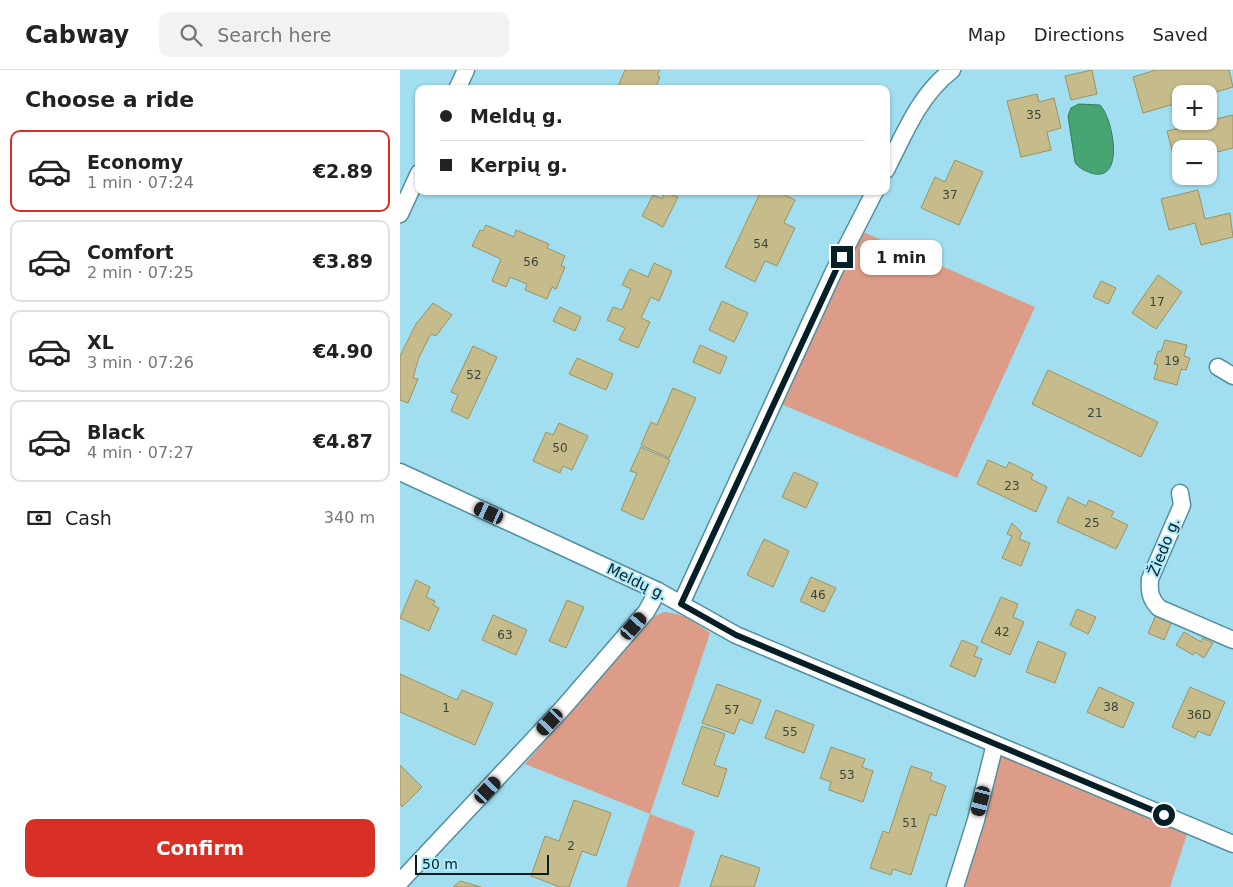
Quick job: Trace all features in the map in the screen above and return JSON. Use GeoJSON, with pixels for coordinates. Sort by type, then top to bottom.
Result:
{"type":"FeatureCollection","features":[{"type":"Feature","properties":{"kind":"street"},"geometry":{"type":"LineString","coordinates":[[459,85],[466,70]]}},
{"type":"Feature","properties":{"kind":"street"},"geometry":{"type":"LineString","coordinates":[[890,162],[916,113],[932,88],[952,70]]}},
{"type":"Feature","properties":{"kind":"street"},"geometry":{"type":"LineString","coordinates":[[400,214],[415,182]]}},
{"type":"Feature","properties":{"kind":"street"},"geometry":{"type":"LineString","coordinates":[[681,604],[833,273],[873,195]]}},
{"type":"Feature","properties":{"kind":"street"},"geometry":{"type":"LineString","coordinates":[[1218,367],[1233,376]]}},
{"type":"Feature","properties":{"kind":"street","name":"Meldų g."},"geometry":{"type":"LineString","coordinates":[[400,472],[658,591],[736,635],[1233,844]]}},
{"type":"Feature","properties":{"kind":"street","name":"Žiedo g."},"geometry":{"type":"LineString","coordinates":[[1180,492],[1182,504],[1150,579],[1149,591],[1152,602],[1159,608],[1233,640]]}},
{"type":"Feature","properties":{"kind":"street"},"geometry":{"type":"LineString","coordinates":[[400,882],[563,708],[646,612],[658,591]]}},
{"type":"Feature","properties":{"kind":"street"},"geometry":{"type":"LineString","coordinates":[[955,887],[976,820],[995,744]]}},
{"type":"Feature","properties":{"kind":"shaded area"},"geometry":{"type":"Polygon","coordinates":[[[1079,104],[1100,105],[1109,123],[1114,148],[1113,160],[1109,169],[1102,174],[1086,171],[1075,162],[1068,116],[1071,108],[1079,104]]]}},
{"type":"Feature","properties":{"kind":"shaded area"},"geometry":{"type":"Polygon","coordinates":[[[859,230],[1035,307],[957,478],[781,404],[859,230]]]}},
{"type":"Feature","properties":{"kind":"shaded area"},"geometry":{"type":"Polygon","coordinates":[[[664,612],[683,616],[710,633],[650,814],[525,764],[652,617],[664,612]]]}},
{"type":"Feature","properties":{"kind":"shaded area"},"geometry":{"type":"Polygon","coordinates":[[[1002,753],[1187,834],[1170,887],[961,887],[1002,753]]]}},
{"type":"Feature","properties":{"kind":"shaded area"},"geometry":{"type":"Polygon","coordinates":[[[650,814],[695,831],[679,887],[626,887],[650,814]]]}},
{"type":"Feature","properties":{"kind":"building"},"geometry":{"type":"Polygon","coordinates":[[[625,70],[660,70],[657,75],[660,77],[657,85],[618,85],[625,70]]]}},
{"type":"Feature","properties":{"kind":"building"},"geometry":{"type":"Polygon","coordinates":[[[1092,70],[1097,94],[1071,100],[1065,76],[1092,70]]]}},
{"type":"Feature","properties":{"kind":"building"},"geometry":{"type":"Polygon","coordinates":[[[1156,70],[1229,70],[1233,87],[1217,92],[1217,85],[1172,85],[1172,105],[1143,113],[1133,77],[1156,70]]]}},
{"type":"Feature","properties":{"kind":"building"},"geometry":{"type":"Polygon","coordinates":[[[1037,94],[1039,102],[1054,98],[1061,128],[1047,132],[1051,150],[1021,157],[1007,101],[1037,94]]]}},
{"type":"Feature","properties":{"kind":"building"},"geometry":{"type":"Polygon","coordinates":[[[1233,115],[1233,148],[1217,152],[1217,140],[1172,140],[1172,150],[1167,131],[1217,130],[1217,119],[1233,115]]]}},
{"type":"Feature","properties":{"kind":"building"},"geometry":{"type":"Polygon","coordinates":[[[955,160],[983,172],[959,225],[921,208],[935,177],[945,182],[955,160]]]}},
{"type":"Feature","properties":{"kind":"building"},"geometry":{"type":"Polygon","coordinates":[[[1198,190],[1205,219],[1230,213],[1233,237],[1201,245],[1195,223],[1169,230],[1161,199],[1198,190]]]}},
{"type":"Feature","properties":{"kind":"building"},"geometry":{"type":"Polygon","coordinates":[[[653,195],[662,199],[664,195],[678,197],[663,227],[642,216],[653,195]]]}},
{"type":"Feature","properties":{"kind":"building"},"geometry":{"type":"Polygon","coordinates":[[[759,195],[785,195],[795,200],[784,223],[795,228],[777,266],[765,261],[755,282],[725,267],[759,195]]]}},
{"type":"Feature","properties":{"kind":"building"},"geometry":{"type":"Polygon","coordinates":[[[486,225],[514,237],[516,230],[549,244],[547,248],[565,256],[561,266],[565,267],[556,289],[552,287],[547,299],[525,290],[527,284],[510,277],[506,287],[492,281],[501,259],[472,246],[480,230],[483,231],[486,225]]]}},
{"type":"Feature","properties":{"kind":"building"},"geometry":{"type":"Polygon","coordinates":[[[654,263],[672,271],[659,301],[651,297],[641,318],[650,322],[638,348],[619,340],[625,328],[607,320],[613,307],[622,310],[631,289],[622,285],[630,269],[648,277],[654,263]]]}},
{"type":"Feature","properties":{"kind":"building"},"geometry":{"type":"Polygon","coordinates":[[[1158,275],[1182,292],[1156,329],[1132,313],[1158,275]]]}},
{"type":"Feature","properties":{"kind":"building"},"geometry":{"type":"Polygon","coordinates":[[[1101,281],[1116,288],[1108,304],[1093,297],[1101,281]]]}},
{"type":"Feature","properties":{"kind":"building"},"geometry":{"type":"Polygon","coordinates":[[[722,301],[748,313],[734,342],[709,330],[722,301]]]}},
{"type":"Feature","properties":{"kind":"building"},"geometry":{"type":"Polygon","coordinates":[[[433,303],[452,315],[436,336],[431,334],[419,357],[413,378],[418,379],[408,403],[400,400],[400,356],[416,324],[433,303]]]}},
{"type":"Feature","properties":{"kind":"building"},"geometry":{"type":"Polygon","coordinates":[[[560,307],[581,317],[575,331],[553,321],[560,307]]]}},
{"type":"Feature","properties":{"kind":"building"},"geometry":{"type":"Polygon","coordinates":[[[1165,340],[1187,345],[1184,356],[1190,358],[1186,370],[1181,369],[1177,385],[1154,379],[1158,365],[1154,364],[1158,351],[1161,352],[1165,340]]]}},
{"type":"Feature","properties":{"kind":"building"},"geometry":{"type":"Polygon","coordinates":[[[700,345],[727,357],[720,374],[693,362],[700,345]]]}},
{"type":"Feature","properties":{"kind":"building"},"geometry":{"type":"Polygon","coordinates":[[[473,346],[497,357],[468,419],[451,411],[458,395],[451,392],[473,346]]]}},
{"type":"Feature","properties":{"kind":"building"},"geometry":{"type":"Polygon","coordinates":[[[577,358],[613,374],[606,390],[569,374],[577,358]]]}},
{"type":"Feature","properties":{"kind":"building"},"geometry":{"type":"Polygon","coordinates":[[[1048,370],[1158,422],[1141,457],[1032,404],[1048,370]]]}},
{"type":"Feature","properties":{"kind":"building"},"geometry":{"type":"Polygon","coordinates":[[[673,388],[696,398],[669,458],[641,445],[651,422],[657,425],[673,388]]]}},
{"type":"Feature","properties":{"kind":"building"},"geometry":{"type":"Polygon","coordinates":[[[559,423],[588,436],[572,470],[563,466],[560,473],[533,461],[546,432],[553,435],[559,423]]]}},
{"type":"Feature","properties":{"kind":"building"},"geometry":{"type":"Polygon","coordinates":[[[641,447],[670,460],[643,520],[621,510],[637,473],[630,471],[641,447]]]}},
{"type":"Feature","properties":{"kind":"building"},"geometry":{"type":"Polygon","coordinates":[[[988,460],[1006,468],[1009,462],[1033,474],[1031,479],[1047,487],[1036,512],[977,484],[988,460]]]}},
{"type":"Feature","properties":{"kind":"building"},"geometry":{"type":"Polygon","coordinates":[[[794,472],[818,483],[806,508],[782,497],[794,472]]]}},
{"type":"Feature","properties":{"kind":"building"},"geometry":{"type":"Polygon","coordinates":[[[1068,497],[1086,506],[1089,500],[1114,512],[1111,517],[1128,525],[1116,549],[1057,522],[1068,497]]]}},
{"type":"Feature","properties":{"kind":"building"},"geometry":{"type":"Polygon","coordinates":[[[1012,523],[1022,533],[1019,539],[1030,543],[1021,566],[1002,558],[1012,536],[1007,534],[1012,523]]]}},
{"type":"Feature","properties":{"kind":"building"},"geometry":{"type":"Polygon","coordinates":[[[764,539],[789,551],[773,587],[747,575],[764,539]]]}},
{"type":"Feature","properties":{"kind":"building"},"geometry":{"type":"Polygon","coordinates":[[[811,577],[836,588],[824,612],[800,601],[811,577]]]}},
{"type":"Feature","properties":{"kind":"building"},"geometry":{"type":"Polygon","coordinates":[[[416,580],[430,587],[426,597],[435,601],[433,605],[439,608],[429,631],[400,618],[416,580]]]}},
{"type":"Feature","properties":{"kind":"building"},"geometry":{"type":"Polygon","coordinates":[[[1001,597],[1018,604],[1013,617],[1024,622],[1010,655],[981,642],[1001,597]]]}},
{"type":"Feature","properties":{"kind":"building"},"geometry":{"type":"Polygon","coordinates":[[[567,600],[584,607],[566,648],[549,641],[567,600]]]}},
{"type":"Feature","properties":{"kind":"building"},"geometry":{"type":"Polygon","coordinates":[[[1077,609],[1096,617],[1088,634],[1070,625],[1077,609]]]}},
{"type":"Feature","properties":{"kind":"building"},"geometry":{"type":"Polygon","coordinates":[[[493,615],[527,630],[516,655],[482,640],[493,615]]]}},
{"type":"Feature","properties":{"kind":"building"},"geometry":{"type":"Polygon","coordinates":[[[1156,615],[1172,621],[1164,640],[1148,633],[1156,615]]]}},
{"type":"Feature","properties":{"kind":"building"},"geometry":{"type":"Polygon","coordinates":[[[1184,632],[1201,642],[1203,638],[1213,643],[1204,658],[1195,652],[1193,655],[1176,645],[1184,632]]]}},
{"type":"Feature","properties":{"kind":"building"},"geometry":{"type":"Polygon","coordinates":[[[962,640],[978,647],[974,656],[982,659],[975,677],[950,666],[962,640]]]}},
{"type":"Feature","properties":{"kind":"building"},"geometry":{"type":"Polygon","coordinates":[[[1038,641],[1066,653],[1055,683],[1026,672],[1038,641]]]}},
{"type":"Feature","properties":{"kind":"building"},"geometry":{"type":"Polygon","coordinates":[[[400,674],[457,700],[462,690],[493,703],[475,745],[400,712],[400,674]]]}},
{"type":"Feature","properties":{"kind":"building"},"geometry":{"type":"Polygon","coordinates":[[[717,684],[761,700],[752,724],[740,719],[734,734],[702,723],[717,684]]]}},
{"type":"Feature","properties":{"kind":"building"},"geometry":{"type":"Polygon","coordinates":[[[1099,687],[1134,703],[1123,728],[1087,712],[1099,687]]]}},
{"type":"Feature","properties":{"kind":"building"},"geometry":{"type":"Polygon","coordinates":[[[1190,687],[1225,702],[1210,736],[1198,731],[1195,738],[1172,727],[1190,687]]]}},
{"type":"Feature","properties":{"kind":"building"},"geometry":{"type":"Polygon","coordinates":[[[776,710],[814,725],[804,753],[765,738],[776,710]]]}},
{"type":"Feature","properties":{"kind":"building"},"geometry":{"type":"Polygon","coordinates":[[[702,726],[725,734],[714,765],[727,769],[718,797],[682,784],[702,726]]]}},
{"type":"Feature","properties":{"kind":"building"},"geometry":{"type":"Polygon","coordinates":[[[831,747],[865,759],[862,767],[873,771],[863,802],[829,790],[831,782],[820,778],[831,747]]]}},
{"type":"Feature","properties":{"kind":"building"},"geometry":{"type":"Polygon","coordinates":[[[400,765],[422,787],[402,807],[400,804],[400,765]]]}},
{"type":"Feature","properties":{"kind":"building"},"geometry":{"type":"Polygon","coordinates":[[[911,766],[932,773],[930,780],[946,786],[936,816],[930,814],[911,875],[893,869],[891,875],[870,868],[883,831],[889,833],[911,766]]]}},
{"type":"Feature","properties":{"kind":"building"},"geometry":{"type":"Polygon","coordinates":[[[574,800],[611,813],[596,856],[582,851],[569,887],[560,887],[531,876],[545,836],[559,841],[574,800]]]}},
{"type":"Feature","properties":{"kind":"building"},"geometry":{"type":"Polygon","coordinates":[[[721,855],[760,868],[754,887],[710,887],[721,855]]]}},
{"type":"Feature","properties":{"kind":"building"},"geometry":{"type":"Polygon","coordinates":[[[460,881],[481,887],[453,887],[460,881]]]}},
{"type":"Feature","properties":{"kind":"route"},"geometry":{"type":"LineString","coordinates":[[842,257],[681,604],[736,635],[1164,815]]}}]}
